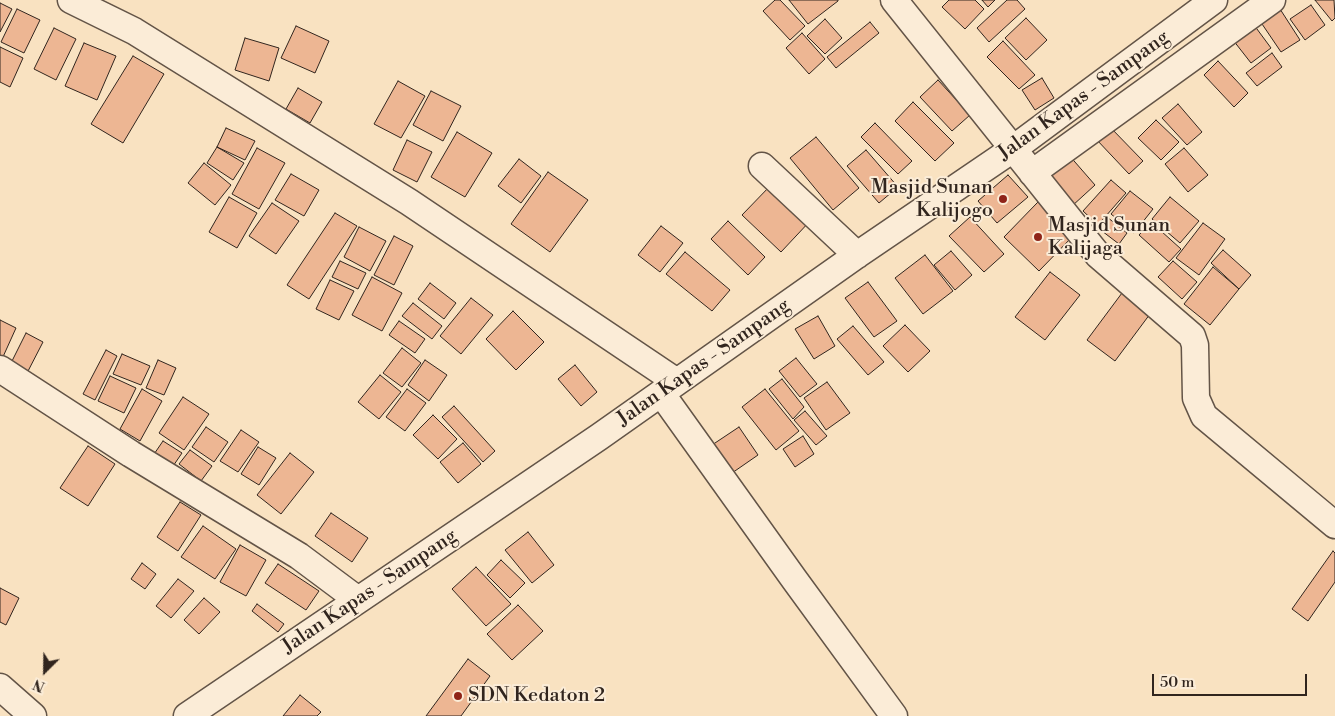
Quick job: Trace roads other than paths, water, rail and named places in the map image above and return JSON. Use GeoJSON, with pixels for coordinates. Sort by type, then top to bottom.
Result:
{"type":"FeatureCollection","features":[{"type":"Feature","properties":{"kind":"street"},"geometry":{"type":"LineString","coordinates":[[71,0],[134,31],[409,202],[669,387],[783,563],[894,716]]}},
{"type":"Feature","properties":{"kind":"street"},"geometry":{"type":"LineString","coordinates":[[894,0],[1098,254],[1192,336],[1195,345],[1196,398],[1204,416],[1335,525]]}},
{"type":"Feature","properties":{"kind":"street","name":"Jalan Kapas - Sampang"},"geometry":{"type":"LineString","coordinates":[[187,716],[669,387],[857,255],[1013,149],[1214,0]]}},
{"type":"Feature","properties":{"kind":"street"},"geometry":{"type":"LineString","coordinates":[[1032,172],[1272,0]]}},
{"type":"Feature","properties":{"kind":"street"},"geometry":{"type":"LineString","coordinates":[[762,166],[857,255]]}},
{"type":"Feature","properties":{"kind":"street"},"geometry":{"type":"LineString","coordinates":[[0,368],[131,454],[299,556],[358,600]]}},
{"type":"Feature","properties":{"kind":"street"},"geometry":{"type":"LineString","coordinates":[[0,686],[33,716]]}},
{"type":"Feature","properties":{"kind":"place","name":"Masjid Sunan Kalijogo"},"geometry":{"type":"Point","coordinates":[1003,199]}},
{"type":"Feature","properties":{"kind":"place","name":"Masjid Sunan Kalijaga"},"geometry":{"type":"Point","coordinates":[1038,237]}},
{"type":"Feature","properties":{"kind":"place","name":"SDN Kedaton 2"},"geometry":{"type":"Point","coordinates":[458,696]}}]}
